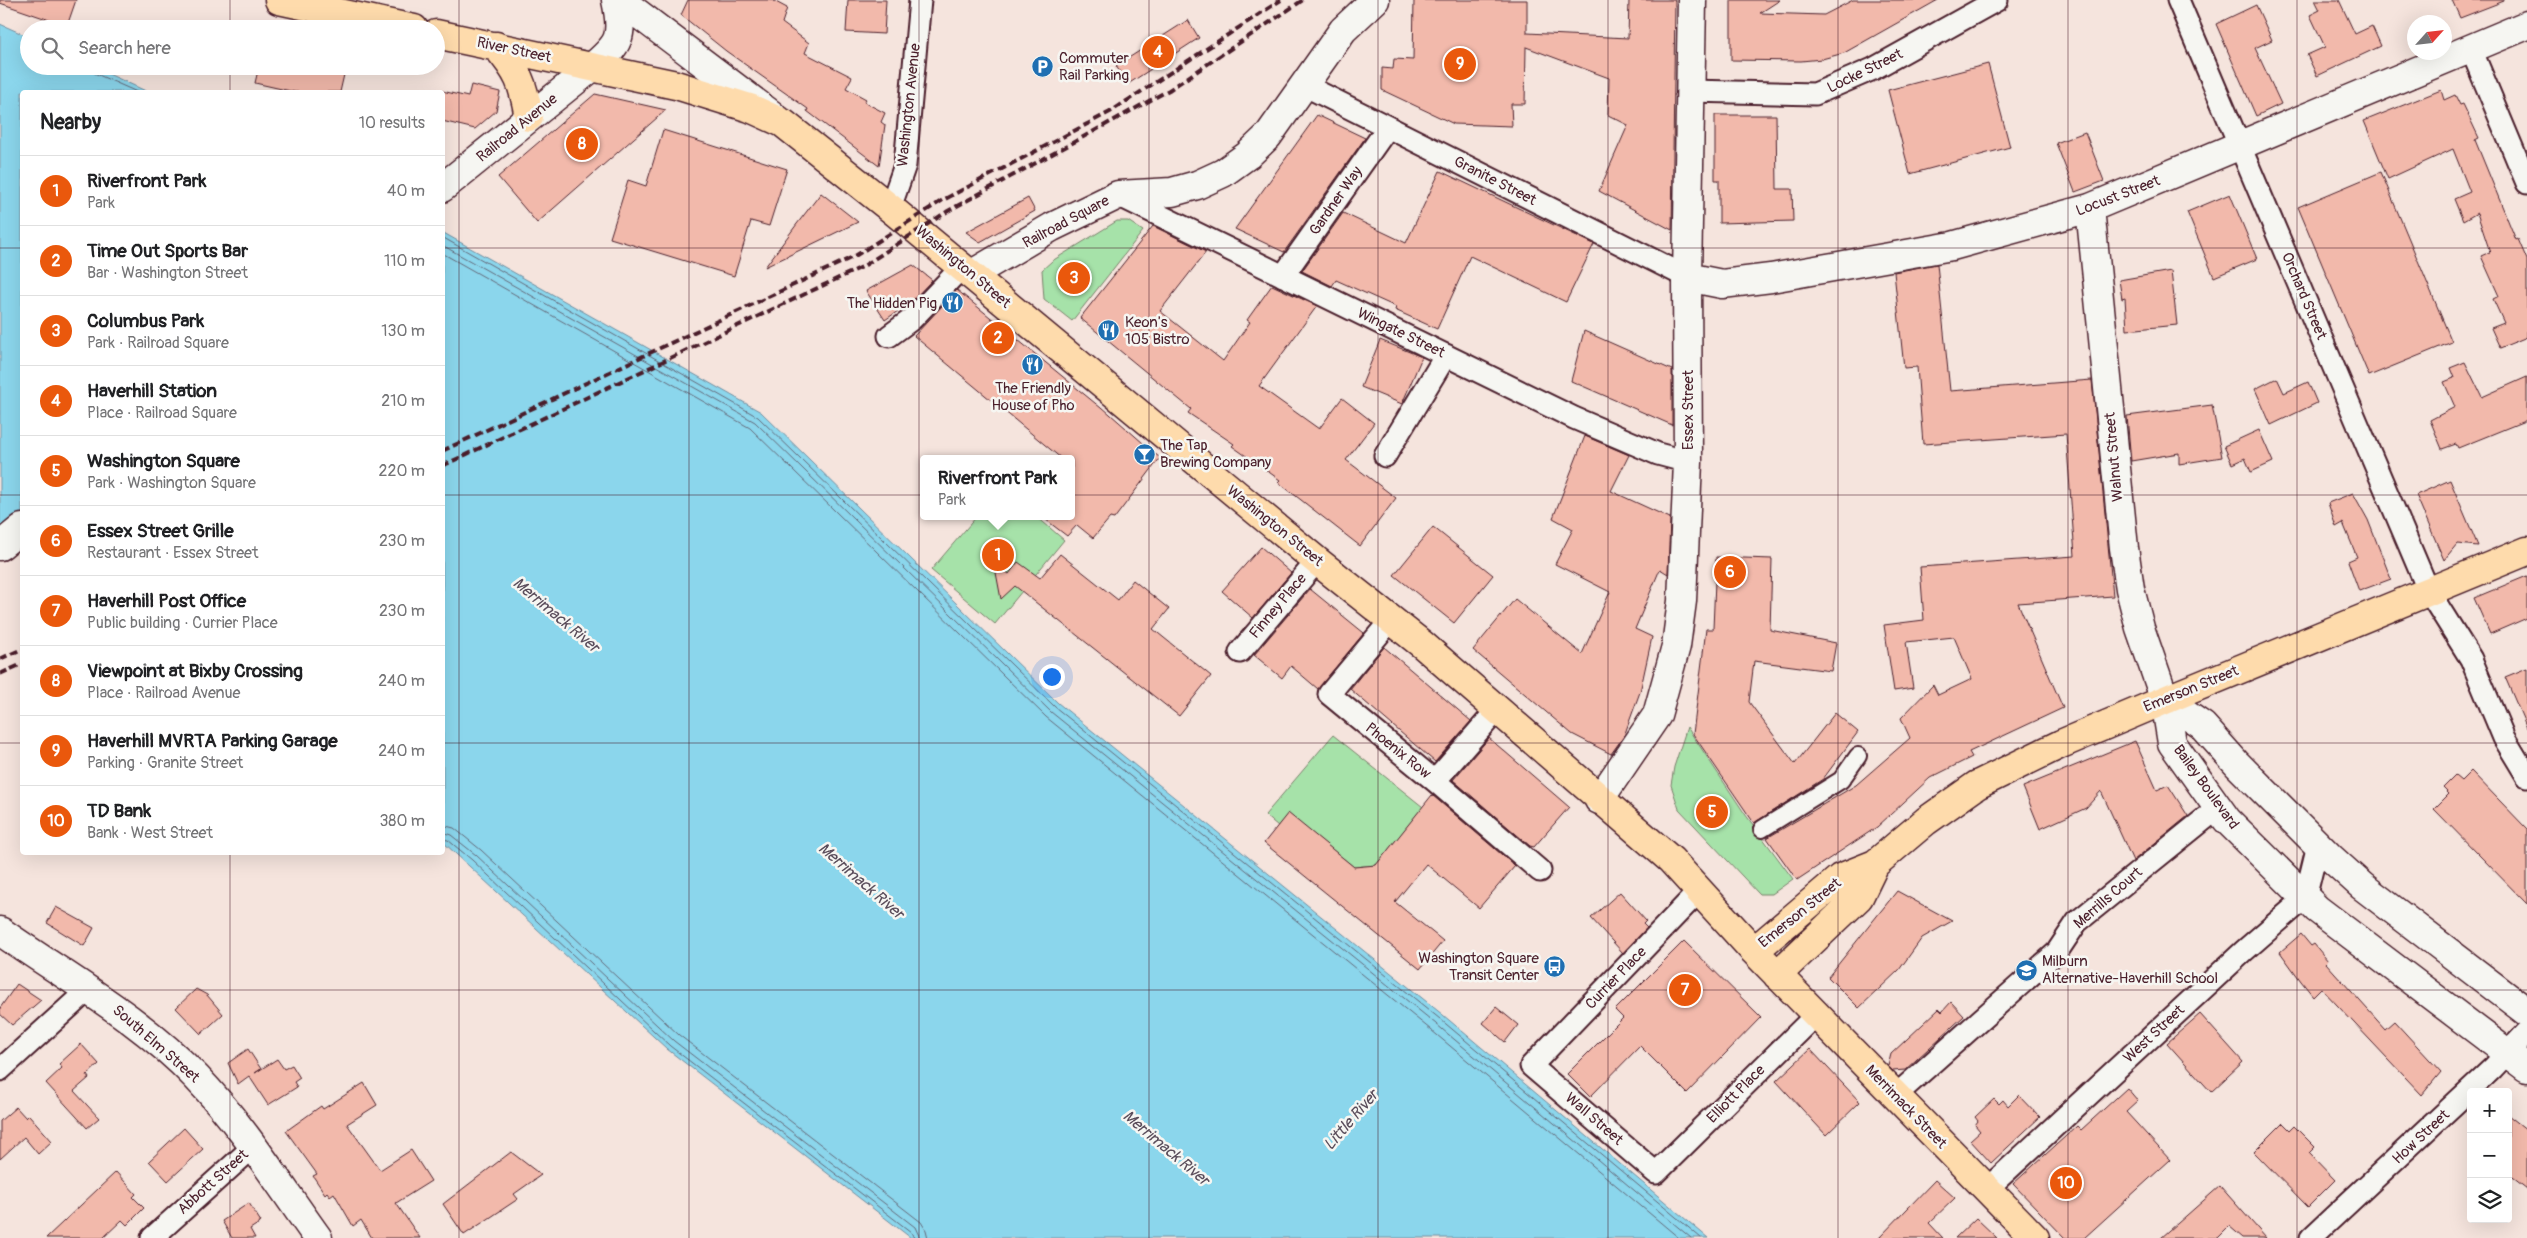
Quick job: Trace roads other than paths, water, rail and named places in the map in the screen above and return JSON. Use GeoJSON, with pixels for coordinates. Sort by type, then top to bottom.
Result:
{"type":"FeatureCollection","features":[{"type":"Feature","properties":{"kind":"main road"},"geometry":{"type":"LineString","coordinates":[[279,0],[372,20]]}},
{"type":"Feature","properties":{"kind":"main road"},"geometry":{"type":"LineString","coordinates":[[591,68],[614,48],[621,25],[616,0]]}},
{"type":"Feature","properties":{"kind":"main road","name":"Washington Street"},"geometry":{"type":"LineString","coordinates":[[620,0],[783,123],[890,208],[1317,561],[1423,645],[1600,800],[1672,860],[1700,890]]}},
{"type":"Feature","properties":{"kind":"main road","name":"Railroad Square"},"geometry":{"type":"LineString","coordinates":[[967,271],[1118,194],[1172,192],[1197,185],[1223,173],[1248,155],[1268,136],[1343,30],[1375,0]]}},
{"type":"Feature","properties":{"kind":"main road","name":"Essex Street"},"geometry":{"type":"LineString","coordinates":[[1600,800],[1657,714],[1676,646],[1682,601],[1688,462],[1687,277],[1692,0]]}},
{"type":"Feature","properties":{"kind":"main road","name":"Locust Street"},"geometry":{"type":"LineString","coordinates":[[1687,277],[1722,284],[1764,279],[1952,246],[2090,208],[2527,25]]}},
{"type":"Feature","properties":{"kind":"main road","name":"River Street"},"geometry":{"type":"LineString","coordinates":[[445,36],[591,68]]}},
{"type":"Feature","properties":{"kind":"main road"},"geometry":{"type":"LineString","coordinates":[[496,46],[512,65],[522,82],[528,118]]}},
{"type":"Feature","properties":{"kind":"main road","name":"Railroad Avenue"},"geometry":{"type":"LineString","coordinates":[[445,186],[591,68]]}},
{"type":"Feature","properties":{"kind":"main road","name":"Washington Street"},"geometry":{"type":"LineString","coordinates":[[591,68],[676,85],[716,96],[783,123]]}},
{"type":"Feature","properties":{"kind":"main road","name":"Walnut Street"},"geometry":{"type":"LineString","coordinates":[[2090,208],[2124,548],[2130,589],[2140,628],[2165,700]]}},
{"type":"Feature","properties":{"kind":"main road"},"geometry":{"type":"LineString","coordinates":[[0,546],[20,530]]}},
{"type":"Feature","properties":{"kind":"main road","name":"Emerson Street"},"geometry":{"type":"LineString","coordinates":[[1754,951],[1840,878],[1875,864],[1933,816],[1977,786],[2061,744],[2527,551]]}},
{"type":"Feature","properties":{"kind":"main road"},"geometry":{"type":"LineString","coordinates":[[2165,700],[2204,726],[2237,764],[2362,886],[2527,1012]]}},
{"type":"Feature","properties":{"kind":"main road","name":"Bailey Boulevard"},"geometry":{"type":"LineString","coordinates":[[2165,700],[2172,743],[2227,820],[2305,898],[2518,1061]]}},
{"type":"Feature","properties":{"kind":"main road","name":"Emerson Street"},"geometry":{"type":"LineString","coordinates":[[1778,975],[1859,897],[1875,864]]}},
{"type":"Feature","properties":{"kind":"main road","name":"Merrimack Street"},"geometry":{"type":"LineString","coordinates":[[1700,890],[1754,951],[2035,1238]]}},
{"type":"Feature","properties":{"kind":"main road","name":"South Elm Street"},"geometry":{"type":"LineString","coordinates":[[0,931],[114,1007],[171,1053],[197,1078],[235,1121],[318,1238]]}},
{"type":"Feature","properties":{"kind":"street","name":"Washington Avenue"},"geometry":{"type":"LineString","coordinates":[[890,208],[905,165],[920,0]]}},
{"type":"Feature","properties":{"kind":"street","name":"Locke Street"},"geometry":{"type":"LineString","coordinates":[[1690,92],[1815,94],[1873,69],[1997,0]]}},
{"type":"Feature","properties":{"kind":"street","name":"Orchard Street"},"geometry":{"type":"LineString","coordinates":[[2178,0],[2429,592],[2471,659],[2504,738],[2527,776]]}},
{"type":"Feature","properties":{"kind":"street"},"geometry":{"type":"LineString","coordinates":[[2471,49],[2527,183]]}},
{"type":"Feature","properties":{"kind":"street","name":"Granite Street"},"geometry":{"type":"LineString","coordinates":[[1304,85],[1687,277]]}},
{"type":"Feature","properties":{"kind":"street","name":"Gardner Way"},"geometry":{"type":"LineString","coordinates":[[1283,276],[1388,127]]}},
{"type":"Feature","properties":{"kind":"street","name":"Wingate Street"},"geometry":{"type":"LineString","coordinates":[[1118,194],[1582,421],[1658,454],[1688,462]]}},
{"type":"Feature","properties":{"kind":"street"},"geometry":{"type":"LineString","coordinates":[[889,336],[912,319],[967,271]]}},
{"type":"Feature","properties":{"kind":"street"},"geometry":{"type":"LineString","coordinates":[[1385,456],[1446,355]]}},
{"type":"Feature","properties":{"kind":"street","name":"Finney Place"},"geometry":{"type":"LineString","coordinates":[[1240,652],[1317,561]]}},
{"type":"Feature","properties":{"kind":"street","name":"Phoenix Row"},"geometry":{"type":"LineString","coordinates":[[1391,620],[1329,694],[1540,871]]}},
{"type":"Feature","properties":{"kind":"street"},"geometry":{"type":"LineString","coordinates":[[1435,781],[1497,710]]}},
{"type":"Feature","properties":{"kind":"street"},"geometry":{"type":"LineString","coordinates":[[1762,830],[1841,780],[1858,756]]}},
{"type":"Feature","properties":{"kind":"street","name":"Merrills Court"},"geometry":{"type":"LineString","coordinates":[[1895,1096],[2057,952],[2076,922],[2218,808]]}},
{"type":"Feature","properties":{"kind":"street"},"geometry":{"type":"LineString","coordinates":[[2305,898],[2318,845]]}},
{"type":"Feature","properties":{"kind":"street","name":"Currier Place"},"geometry":{"type":"LineString","coordinates":[[1531,1066],[1700,890]]}},
{"type":"Feature","properties":{"kind":"street","name":"West Street"},"geometry":{"type":"LineString","coordinates":[[1987,1189],[2244,951],[2305,898]]}},
{"type":"Feature","properties":{"kind":"street"},"geometry":{"type":"LineString","coordinates":[[0,1070],[88,990]]}},
{"type":"Feature","properties":{"kind":"street","name":"Elliott Place"},"geometry":{"type":"LineString","coordinates":[[1656,1173],[1816,1015]]}},
{"type":"Feature","properties":{"kind":"street","name":"How Street"},"geometry":{"type":"LineString","coordinates":[[2311,1238],[2518,1061],[2527,1032]]}},
{"type":"Feature","properties":{"kind":"street","name":"Wall Street"},"geometry":{"type":"LineString","coordinates":[[1531,1066],[1656,1173]]}},
{"type":"Feature","properties":{"kind":"street","name":"Abbott Street"},"geometry":{"type":"LineString","coordinates":[[152,1238],[253,1147]]}},
{"type":"Feature","properties":{"kind":"water"},"geometry":{"type":"Polygon","coordinates":[[[0,24],[20,33],[20,75],[111,75],[144,90],[20,90],[20,540],[0,534],[0,24]]]}},
{"type":"Feature","properties":{"kind":"water"},"geometry":{"type":"Polygon","coordinates":[[[445,234],[761,412],[1058,703],[1443,1015],[1708,1238],[911,1238],[667,1049],[445,844],[445,234]]]}},
{"type":"Feature","properties":{"kind":"railway"},"geometry":{"type":"LineString","coordinates":[[445,450],[855,256],[943,200],[1110,112],[1281,0]]}},
{"type":"Feature","properties":{"kind":"railway"},"geometry":{"type":"LineString","coordinates":[[445,465],[862,267],[948,211],[1169,90],[1303,0]]}},
{"type":"Feature","properties":{"kind":"railway"},"geometry":{"type":"LineString","coordinates":[[0,659],[20,650]]}},
{"type":"Feature","properties":{"kind":"railway"},"geometry":{"type":"LineString","coordinates":[[0,674],[20,665]]}},
{"type":"Feature","properties":{"kind":"place","name":"Haverhill Station"},"geometry":{"type":"Point","coordinates":[1158,52]}},
{"type":"Feature","properties":{"kind":"place","name":"Haverhill MVRTA Parking Garage"},"geometry":{"type":"Point","coordinates":[1460,64]}},
{"type":"Feature","properties":{"kind":"place","name":"Commuter Rail Parking"},"geometry":{"type":"Point","coordinates":[1043,67]}},
{"type":"Feature","properties":{"kind":"place","name":"Viewpoint at Bixby Crossing"},"geometry":{"type":"Point","coordinates":[582,144]}},
{"type":"Feature","properties":{"kind":"place","name":"Columbus Park"},"geometry":{"type":"Point","coordinates":[1074,278]}},
{"type":"Feature","properties":{"kind":"place","name":"The Hidden Pig"},"geometry":{"type":"Point","coordinates":[953,303]}},
{"type":"Feature","properties":{"kind":"place","name":"Keon's 105 Bistro"},"geometry":{"type":"Point","coordinates":[1109,331]}},
{"type":"Feature","properties":{"kind":"place","name":"Time Out Sports Bar"},"geometry":{"type":"Point","coordinates":[998,338]}},
{"type":"Feature","properties":{"kind":"place","name":"The Friendly House of Pho"},"geometry":{"type":"Point","coordinates":[1033,365]}},
{"type":"Feature","properties":{"kind":"place","name":"The Tap Brewing Company"},"geometry":{"type":"Point","coordinates":[1144,454]}},
{"type":"Feature","properties":{"kind":"place","name":"Riverfront Park"},"geometry":{"type":"Point","coordinates":[998,555]}},
{"type":"Feature","properties":{"kind":"place","name":"Essex Street Grille"},"geometry":{"type":"Point","coordinates":[1730,572]}},
{"type":"Feature","properties":{"kind":"place","name":"Washington Square"},"geometry":{"type":"Point","coordinates":[1712,812]}},
{"type":"Feature","properties":{"kind":"place","name":"Washington Square Transit Center"},"geometry":{"type":"Point","coordinates":[1555,967]}},
{"type":"Feature","properties":{"kind":"place","name":"Milburn Alternative-Haverhill School"},"geometry":{"type":"Point","coordinates":[2026,970]}},
{"type":"Feature","properties":{"kind":"place","name":"Haverhill Post Office"},"geometry":{"type":"Point","coordinates":[1685,990]}},
{"type":"Feature","properties":{"kind":"place","name":"TD Bank"},"geometry":{"type":"Point","coordinates":[2066,1183]}},
{"type":"Feature","properties":{"kind":"water label","name":"Merrimack River"},"geometry":{"type":"Point","coordinates":[556,615]}},
{"type":"Feature","properties":{"kind":"water label","name":"Merrimack River"},"geometry":{"type":"Point","coordinates":[861,881]}},
{"type":"Feature","properties":{"kind":"water label","name":"Little River"},"geometry":{"type":"Point","coordinates":[1351,1120]}},
{"type":"Feature","properties":{"kind":"water label","name":"Merrimack River"},"geometry":{"type":"Point","coordinates":[1166,1148]}}]}
